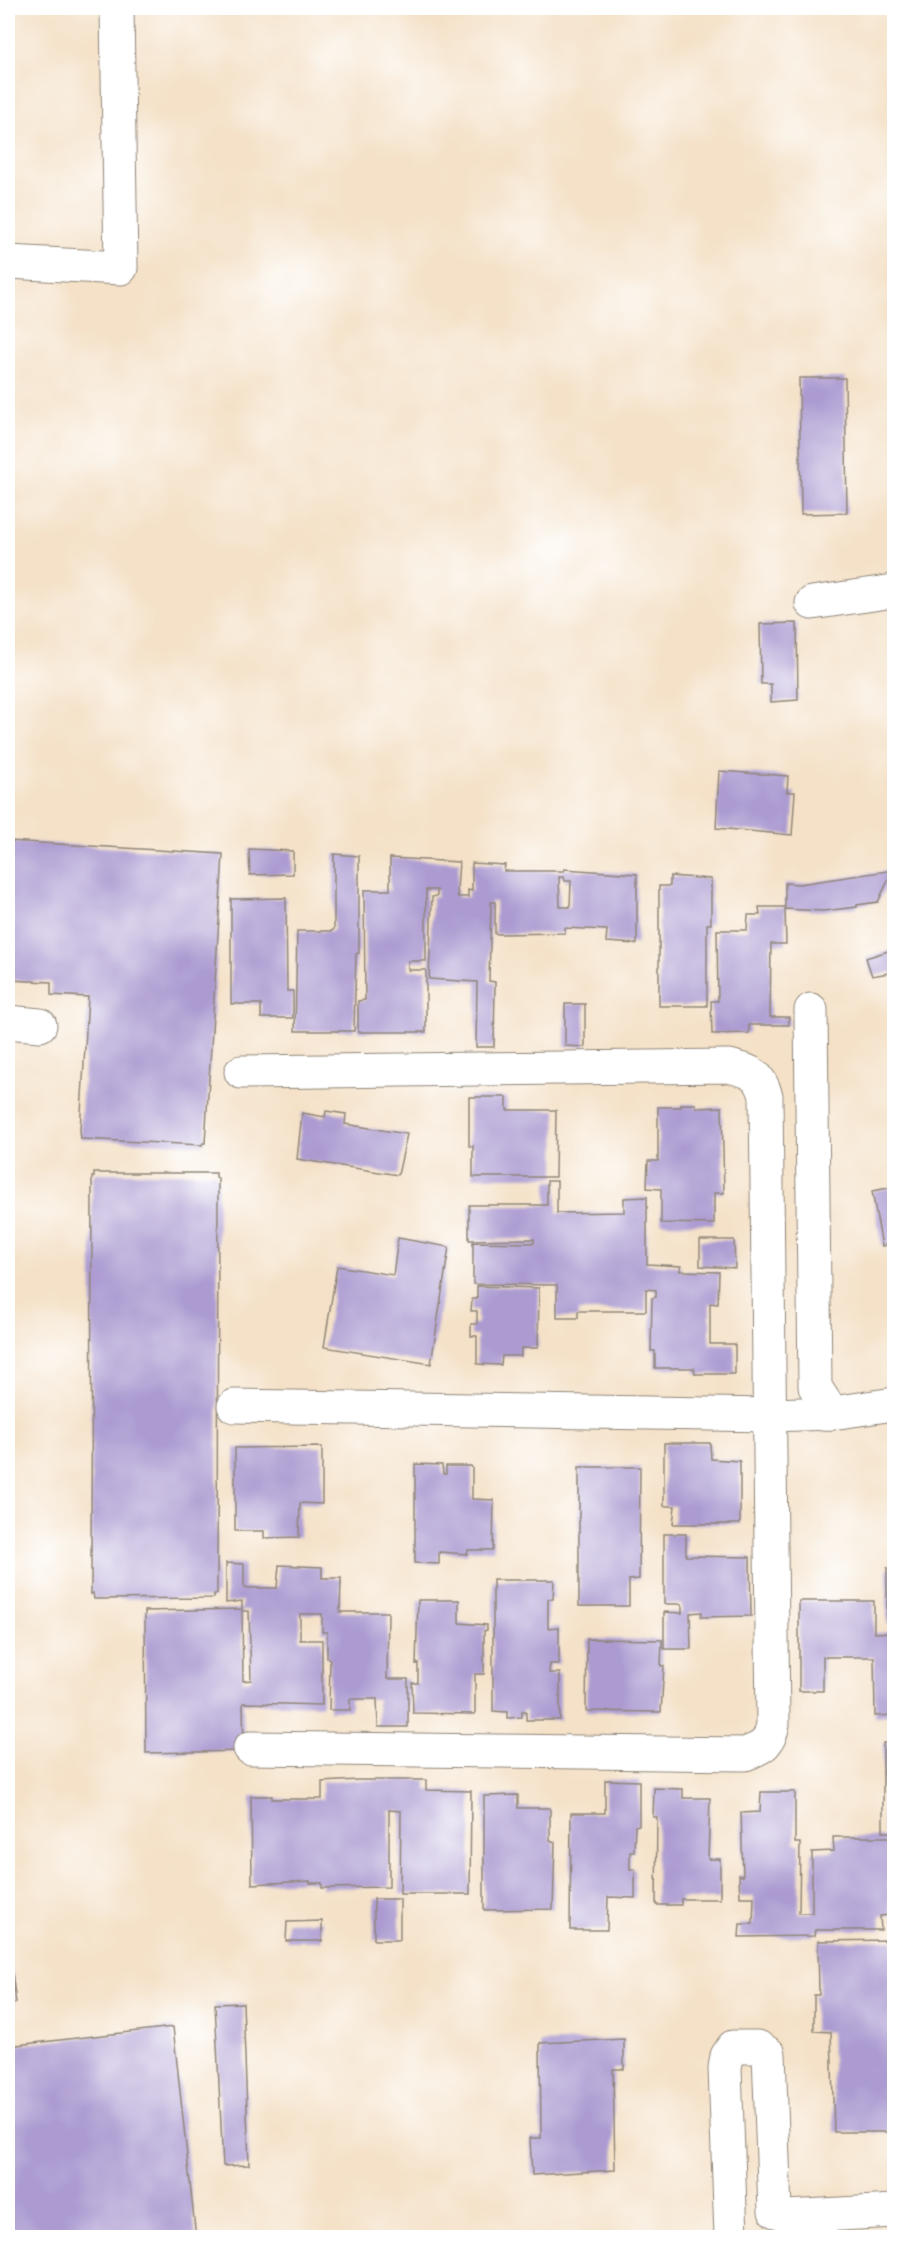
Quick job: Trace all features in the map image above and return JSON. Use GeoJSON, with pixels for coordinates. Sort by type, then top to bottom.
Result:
{"type":"FeatureCollection","features":[{"type":"Feature","properties":{"kind":"street"},"geometry":{"type":"LineString","coordinates":[[8,262],[122,268],[117,8]]}},
{"type":"Feature","properties":{"kind":"street"},"geometry":{"type":"LineString","coordinates":[[812,603],[894,591]]}},
{"type":"Feature","properties":{"kind":"street"},"geometry":{"type":"LineString","coordinates":[[811,1010],[815,1387],[832,1413]]}},
{"type":"Feature","properties":{"kind":"street"},"geometry":{"type":"LineString","coordinates":[[8,1022],[40,1025]]}},
{"type":"Feature","properties":{"kind":"street"},"geometry":{"type":"LineString","coordinates":[[241,1072],[729,1066],[753,1072],[762,1082],[766,1096],[773,1724],[770,1738],[760,1749],[745,1754],[250,1748]]}},
{"type":"Feature","properties":{"kind":"street"},"geometry":{"type":"LineString","coordinates":[[234,1406],[770,1415],[832,1413],[894,1404]]}},
{"type":"Feature","properties":{"kind":"street"},"geometry":{"type":"LineString","coordinates":[[730,2237],[725,2068],[727,2056],[733,2047],[758,2047],[769,2054],[787,2222]]}},
{"type":"Feature","properties":{"kind":"street"},"geometry":{"type":"LineString","coordinates":[[730,2237],[737,2224],[747,2215],[761,2210],[787,2222],[894,2211]]}},
{"type":"Feature","properties":{"kind":"building"},"geometry":{"type":"Polygon","coordinates":[[[799,378],[845,378],[847,513],[801,514],[799,378]]]}},
{"type":"Feature","properties":{"kind":"building"},"geometry":{"type":"Polygon","coordinates":[[[797,623],[798,700],[771,702],[771,684],[761,684],[760,624],[797,623]]]}},
{"type":"Feature","properties":{"kind":"building"},"geometry":{"type":"Polygon","coordinates":[[[719,771],[788,776],[787,792],[795,792],[792,835],[716,828],[719,771]]]}},
{"type":"Feature","properties":{"kind":"building"},"geometry":{"type":"Polygon","coordinates":[[[8,841],[223,854],[205,1143],[202,1145],[81,1139],[88,997],[51,995],[51,982],[8,980],[8,841]]]}},
{"type":"Feature","properties":{"kind":"building"},"geometry":{"type":"Polygon","coordinates":[[[249,849],[293,851],[293,874],[250,875],[249,849]]]}},
{"type":"Feature","properties":{"kind":"building"},"geometry":{"type":"Polygon","coordinates":[[[334,854],[359,856],[359,953],[356,954],[354,1031],[295,1031],[297,931],[332,931],[334,929],[334,854]]]}},
{"type":"Feature","properties":{"kind":"building"},"geometry":{"type":"Polygon","coordinates":[[[390,858],[459,862],[458,897],[468,897],[468,890],[472,891],[472,863],[505,865],[504,871],[564,871],[564,869],[637,874],[637,944],[606,942],[607,930],[565,928],[565,933],[495,934],[495,902],[491,902],[489,981],[495,982],[494,1047],[476,1047],[477,982],[429,979],[432,897],[437,896],[437,890],[426,890],[426,961],[408,961],[408,970],[426,970],[426,1032],[358,1032],[358,1001],[365,1000],[364,890],[390,890],[390,858]],[[559,877],[560,907],[570,907],[571,881],[565,881],[564,877],[559,877]]]}},
{"type":"Feature","properties":{"kind":"building"},"geometry":{"type":"Polygon","coordinates":[[[894,870],[894,886],[891,874],[878,902],[823,911],[785,909],[786,944],[771,944],[770,1017],[789,1017],[789,1025],[749,1025],[749,1033],[712,1034],[711,1001],[718,1001],[717,930],[747,930],[748,915],[760,915],[759,907],[785,907],[785,883],[799,884],[894,870]]]}},
{"type":"Feature","properties":{"kind":"building"},"geometry":{"type":"Polygon","coordinates":[[[670,876],[711,879],[711,924],[707,924],[707,1006],[659,1006],[659,886],[670,886],[670,876]]]}},
{"type":"Feature","properties":{"kind":"building"},"geometry":{"type":"Polygon","coordinates":[[[286,898],[287,991],[293,991],[293,1018],[261,1018],[261,1004],[231,1004],[231,899],[286,898]]]}},
{"type":"Feature","properties":{"kind":"building"},"geometry":{"type":"Polygon","coordinates":[[[894,949],[894,972],[872,976],[866,958],[894,949]]]}},
{"type":"Feature","properties":{"kind":"building"},"geometry":{"type":"Polygon","coordinates":[[[565,1004],[585,1004],[585,1047],[565,1046],[565,1004]]]}},
{"type":"Feature","properties":{"kind":"building"},"geometry":{"type":"Polygon","coordinates":[[[469,1097],[507,1097],[507,1110],[556,1110],[555,1177],[473,1177],[473,1146],[469,1146],[469,1097]]]}},
{"type":"Feature","properties":{"kind":"building"},"geometry":{"type":"Polygon","coordinates":[[[681,1104],[696,1104],[697,1108],[722,1107],[724,1193],[714,1193],[714,1224],[661,1223],[661,1189],[647,1188],[648,1161],[658,1161],[658,1107],[681,1107],[681,1104]]]}},
{"type":"Feature","properties":{"kind":"building"},"geometry":{"type":"Polygon","coordinates":[[[326,1111],[346,1114],[345,1124],[407,1134],[398,1175],[297,1159],[302,1113],[325,1117],[326,1111]]]}},
{"type":"Feature","properties":{"kind":"building"},"geometry":{"type":"Polygon","coordinates":[[[94,1173],[216,1173],[216,1178],[218,1178],[217,1594],[214,1594],[214,1598],[94,1599],[93,1593],[91,1594],[92,1177],[94,1173]]]}},
{"type":"Feature","properties":{"kind":"building"},"geometry":{"type":"Polygon","coordinates":[[[547,1181],[557,1181],[557,1213],[624,1212],[624,1198],[647,1197],[647,1264],[681,1266],[680,1271],[719,1272],[718,1304],[710,1303],[710,1344],[735,1344],[735,1374],[695,1374],[694,1368],[655,1368],[655,1351],[651,1351],[652,1298],[656,1297],[656,1290],[646,1289],[646,1311],[578,1311],[578,1318],[557,1318],[557,1285],[473,1284],[473,1242],[534,1243],[534,1239],[469,1240],[469,1205],[547,1205],[547,1181]]]}},
{"type":"Feature","properties":{"kind":"building"},"geometry":{"type":"Polygon","coordinates":[[[894,1187],[894,1243],[882,1246],[872,1191],[894,1187]]]}},
{"type":"Feature","properties":{"kind":"building"},"geometry":{"type":"Polygon","coordinates":[[[398,1238],[449,1247],[431,1364],[324,1347],[337,1266],[393,1275],[398,1238]]]}},
{"type":"Feature","properties":{"kind":"building"},"geometry":{"type":"Polygon","coordinates":[[[700,1240],[734,1240],[735,1268],[700,1266],[700,1240]]]}},
{"type":"Feature","properties":{"kind":"building"},"geometry":{"type":"Polygon","coordinates":[[[477,1286],[539,1288],[538,1348],[521,1348],[521,1356],[502,1356],[501,1365],[477,1364],[477,1336],[471,1336],[471,1324],[477,1324],[477,1311],[471,1311],[472,1299],[477,1299],[477,1286]]]}},
{"type":"Feature","properties":{"kind":"building"},"geometry":{"type":"Polygon","coordinates":[[[664,1443],[710,1443],[711,1459],[740,1461],[740,1524],[673,1524],[675,1506],[664,1506],[664,1443]]]}},
{"type":"Feature","properties":{"kind":"building"},"geometry":{"type":"Polygon","coordinates":[[[322,1447],[322,1504],[300,1503],[299,1537],[264,1538],[264,1531],[235,1531],[235,1448],[322,1447]]]}},
{"type":"Feature","properties":{"kind":"building"},"geometry":{"type":"Polygon","coordinates":[[[415,1464],[442,1465],[443,1474],[446,1474],[446,1466],[471,1466],[472,1499],[494,1500],[493,1550],[468,1550],[467,1554],[439,1552],[439,1564],[415,1563],[415,1464]]]}},
{"type":"Feature","properties":{"kind":"building"},"geometry":{"type":"Polygon","coordinates":[[[579,1467],[640,1467],[639,1579],[629,1580],[629,1606],[579,1606],[579,1467]]]}},
{"type":"Feature","properties":{"kind":"building"},"geometry":{"type":"Polygon","coordinates":[[[664,1534],[686,1534],[686,1556],[750,1557],[751,1616],[701,1617],[702,1612],[690,1613],[691,1649],[664,1649],[664,1612],[682,1613],[682,1604],[664,1604],[664,1534]]]}},
{"type":"Feature","properties":{"kind":"building"},"geometry":{"type":"Polygon","coordinates":[[[226,1563],[244,1564],[244,1588],[277,1588],[279,1565],[322,1567],[322,1578],[341,1578],[340,1612],[388,1612],[387,1679],[408,1679],[408,1727],[378,1727],[377,1699],[350,1699],[350,1710],[329,1710],[330,1659],[327,1658],[327,1632],[322,1632],[322,1614],[300,1614],[300,1640],[322,1640],[322,1705],[243,1703],[244,1751],[146,1753],[145,1611],[242,1609],[242,1601],[226,1603],[226,1563]],[[242,1611],[243,1681],[251,1680],[249,1611],[242,1611]]]}},
{"type":"Feature","properties":{"kind":"building"},"geometry":{"type":"Polygon","coordinates":[[[887,1568],[894,1568],[894,1624],[887,1624],[887,1568]]]}},
{"type":"Feature","properties":{"kind":"building"},"geometry":{"type":"Polygon","coordinates":[[[493,1580],[554,1580],[553,1599],[548,1599],[548,1628],[559,1627],[559,1664],[550,1664],[549,1673],[560,1673],[560,1720],[526,1720],[526,1711],[522,1711],[522,1717],[507,1718],[507,1712],[493,1711],[493,1580]]]}},
{"type":"Feature","properties":{"kind":"building"},"geometry":{"type":"Polygon","coordinates":[[[418,1600],[459,1600],[459,1623],[487,1625],[487,1630],[484,1631],[484,1674],[475,1674],[475,1714],[413,1713],[412,1683],[418,1683],[418,1663],[416,1664],[418,1600]]]}},
{"type":"Feature","properties":{"kind":"building"},"geometry":{"type":"Polygon","coordinates":[[[799,1601],[874,1601],[874,1633],[894,1632],[894,1715],[875,1716],[874,1657],[823,1657],[823,1691],[799,1691],[799,1601]]]}},
{"type":"Feature","properties":{"kind":"building"},"geometry":{"type":"Polygon","coordinates":[[[587,1639],[662,1640],[661,1666],[664,1666],[661,1712],[586,1711],[587,1639]]]}},
{"type":"Feature","properties":{"kind":"building"},"geometry":{"type":"Polygon","coordinates":[[[883,1743],[894,1743],[894,1832],[883,1832],[883,1743]]]}},
{"type":"Feature","properties":{"kind":"building"},"geometry":{"type":"Polygon","coordinates":[[[426,1780],[426,1790],[471,1791],[470,1894],[400,1894],[401,1811],[389,1810],[389,1887],[322,1888],[322,1883],[310,1883],[310,1881],[252,1884],[251,1796],[272,1796],[272,1799],[322,1799],[322,1782],[426,1780]]]}},
{"type":"Feature","properties":{"kind":"building"},"geometry":{"type":"Polygon","coordinates":[[[605,1780],[639,1781],[639,1825],[635,1826],[634,1852],[630,1852],[630,1869],[635,1869],[635,1898],[608,1897],[607,1930],[570,1930],[571,1813],[605,1813],[605,1780]]]}},
{"type":"Feature","properties":{"kind":"building"},"geometry":{"type":"Polygon","coordinates":[[[654,1788],[683,1789],[683,1798],[710,1798],[708,1859],[720,1859],[720,1899],[681,1899],[681,1905],[656,1905],[657,1817],[653,1817],[654,1788]]]}},
{"type":"Feature","properties":{"kind":"building"},"geometry":{"type":"Polygon","coordinates":[[[761,1792],[795,1792],[795,1843],[800,1843],[799,1913],[812,1913],[812,1852],[834,1851],[833,1837],[894,1837],[894,1895],[890,1894],[891,1915],[880,1916],[881,1930],[815,1930],[814,1936],[739,1937],[740,1924],[753,1924],[754,1897],[740,1897],[739,1875],[743,1876],[741,1813],[760,1812],[761,1792]]]}},
{"type":"Feature","properties":{"kind":"building"},"geometry":{"type":"Polygon","coordinates":[[[518,1795],[518,1808],[550,1808],[550,1840],[555,1842],[553,1909],[484,1910],[484,1796],[518,1795]]]}},
{"type":"Feature","properties":{"kind":"building"},"geometry":{"type":"Polygon","coordinates":[[[374,1899],[400,1899],[400,1940],[374,1940],[374,1899]]]}},
{"type":"Feature","properties":{"kind":"building"},"geometry":{"type":"Polygon","coordinates":[[[322,1921],[322,1941],[286,1941],[287,1922],[322,1921]]]}},
{"type":"Feature","properties":{"kind":"building"},"geometry":{"type":"Polygon","coordinates":[[[894,1940],[894,2132],[834,2132],[831,2032],[814,2031],[814,1995],[819,1995],[818,1941],[894,1940]]]}},
{"type":"Feature","properties":{"kind":"building"},"geometry":{"type":"Polygon","coordinates":[[[10,1956],[16,2003],[8,2004],[8,1957],[10,1956]]]}},
{"type":"Feature","properties":{"kind":"building"},"geometry":{"type":"Polygon","coordinates":[[[243,2003],[249,2165],[223,2166],[215,2004],[243,2003]]]}},
{"type":"Feature","properties":{"kind":"building"},"geometry":{"type":"Polygon","coordinates":[[[173,2027],[196,2238],[8,2238],[8,2046],[173,2027]]]}},
{"type":"Feature","properties":{"kind":"building"},"geometry":{"type":"Polygon","coordinates":[[[624,2039],[624,2069],[613,2069],[615,2170],[532,2175],[530,2138],[541,2138],[540,2043],[624,2039]]]}}]}
